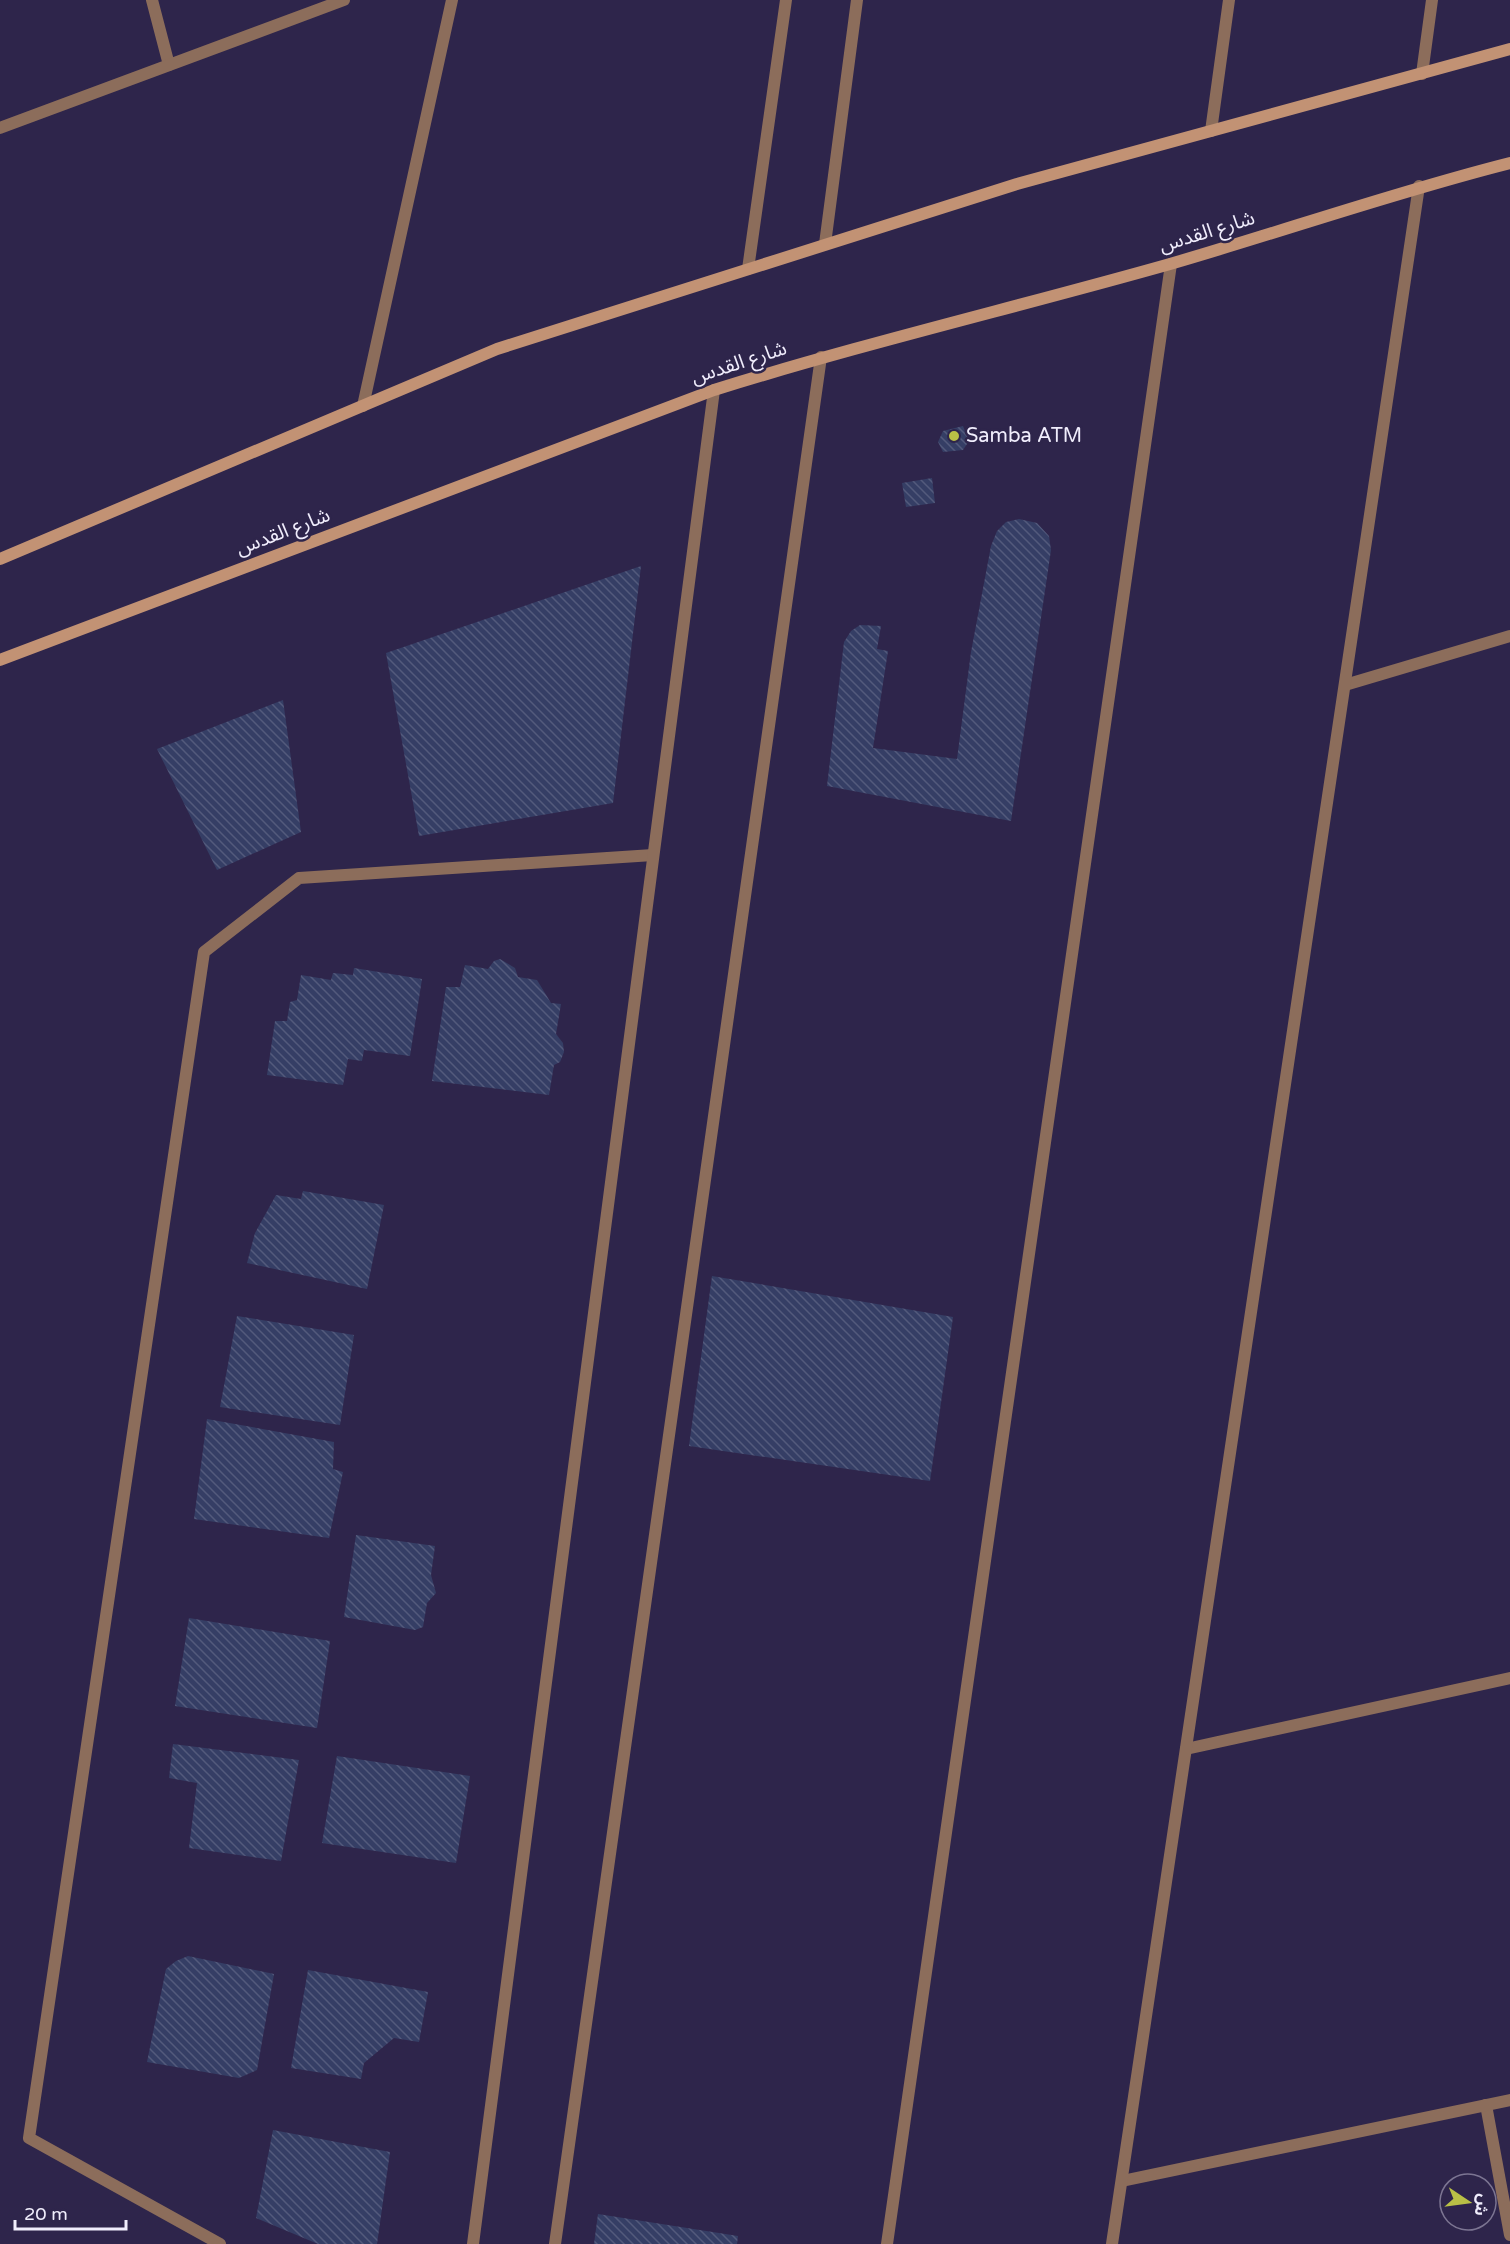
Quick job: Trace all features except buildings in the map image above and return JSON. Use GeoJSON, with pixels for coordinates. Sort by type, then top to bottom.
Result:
{"type":"FeatureCollection","features":[{"type":"Feature","properties":{"kind":"main road"},"geometry":{"type":"LineString","coordinates":[[0,559],[497,349],[1017,184],[1510,49]]}},
{"type":"Feature","properties":{"kind":"main road","name":"شارع القدس"},"geometry":{"type":"LineString","coordinates":[[0,660],[714,390],[821,357],[1171,264],[1419,186],[1510,163]]}},
{"type":"Feature","properties":{"kind":"street"},"geometry":{"type":"LineString","coordinates":[[152,0],[169,65]]}},
{"type":"Feature","properties":{"kind":"street"},"geometry":{"type":"LineString","coordinates":[[0,128],[344,0]]}},
{"type":"Feature","properties":{"kind":"street"},"geometry":{"type":"LineString","coordinates":[[363,406],[452,0]]}},
{"type":"Feature","properties":{"kind":"street"},"geometry":{"type":"LineString","coordinates":[[748,269],[786,0]]}},
{"type":"Feature","properties":{"kind":"street"},"geometry":{"type":"LineString","coordinates":[[825,244],[857,0]]}},
{"type":"Feature","properties":{"kind":"street"},"geometry":{"type":"LineString","coordinates":[[1211,131],[1229,0]]}},
{"type":"Feature","properties":{"kind":"street"},"geometry":{"type":"LineString","coordinates":[[1422,74],[1432,0]]}},
{"type":"Feature","properties":{"kind":"street"},"geometry":{"type":"LineString","coordinates":[[1112,2244],[1419,186]]}},
{"type":"Feature","properties":{"kind":"street"},"geometry":{"type":"LineString","coordinates":[[887,2244],[1171,264]]}},
{"type":"Feature","properties":{"kind":"street"},"geometry":{"type":"LineString","coordinates":[[555,2244],[821,357]]}},
{"type":"Feature","properties":{"kind":"street"},"geometry":{"type":"LineString","coordinates":[[473,2244],[714,390]]}},
{"type":"Feature","properties":{"kind":"street"},"geometry":{"type":"LineString","coordinates":[[1345,685],[1510,636]]}},
{"type":"Feature","properties":{"kind":"street"},"geometry":{"type":"LineString","coordinates":[[220,2244],[29,2138],[204,952],[299,878],[653,855]]}},
{"type":"Feature","properties":{"kind":"street"},"geometry":{"type":"LineString","coordinates":[[1186,1749],[1510,1678]]}},
{"type":"Feature","properties":{"kind":"street"},"geometry":{"type":"LineString","coordinates":[[1122,2181],[1510,2100]]}},
{"type":"Feature","properties":{"kind":"street"},"geometry":{"type":"LineString","coordinates":[[1486,2105],[1510,2235]]}},
{"type":"Feature","properties":{"kind":"place","name":"Samba ATM"},"geometry":{"type":"Point","coordinates":[954,436]}}]}
